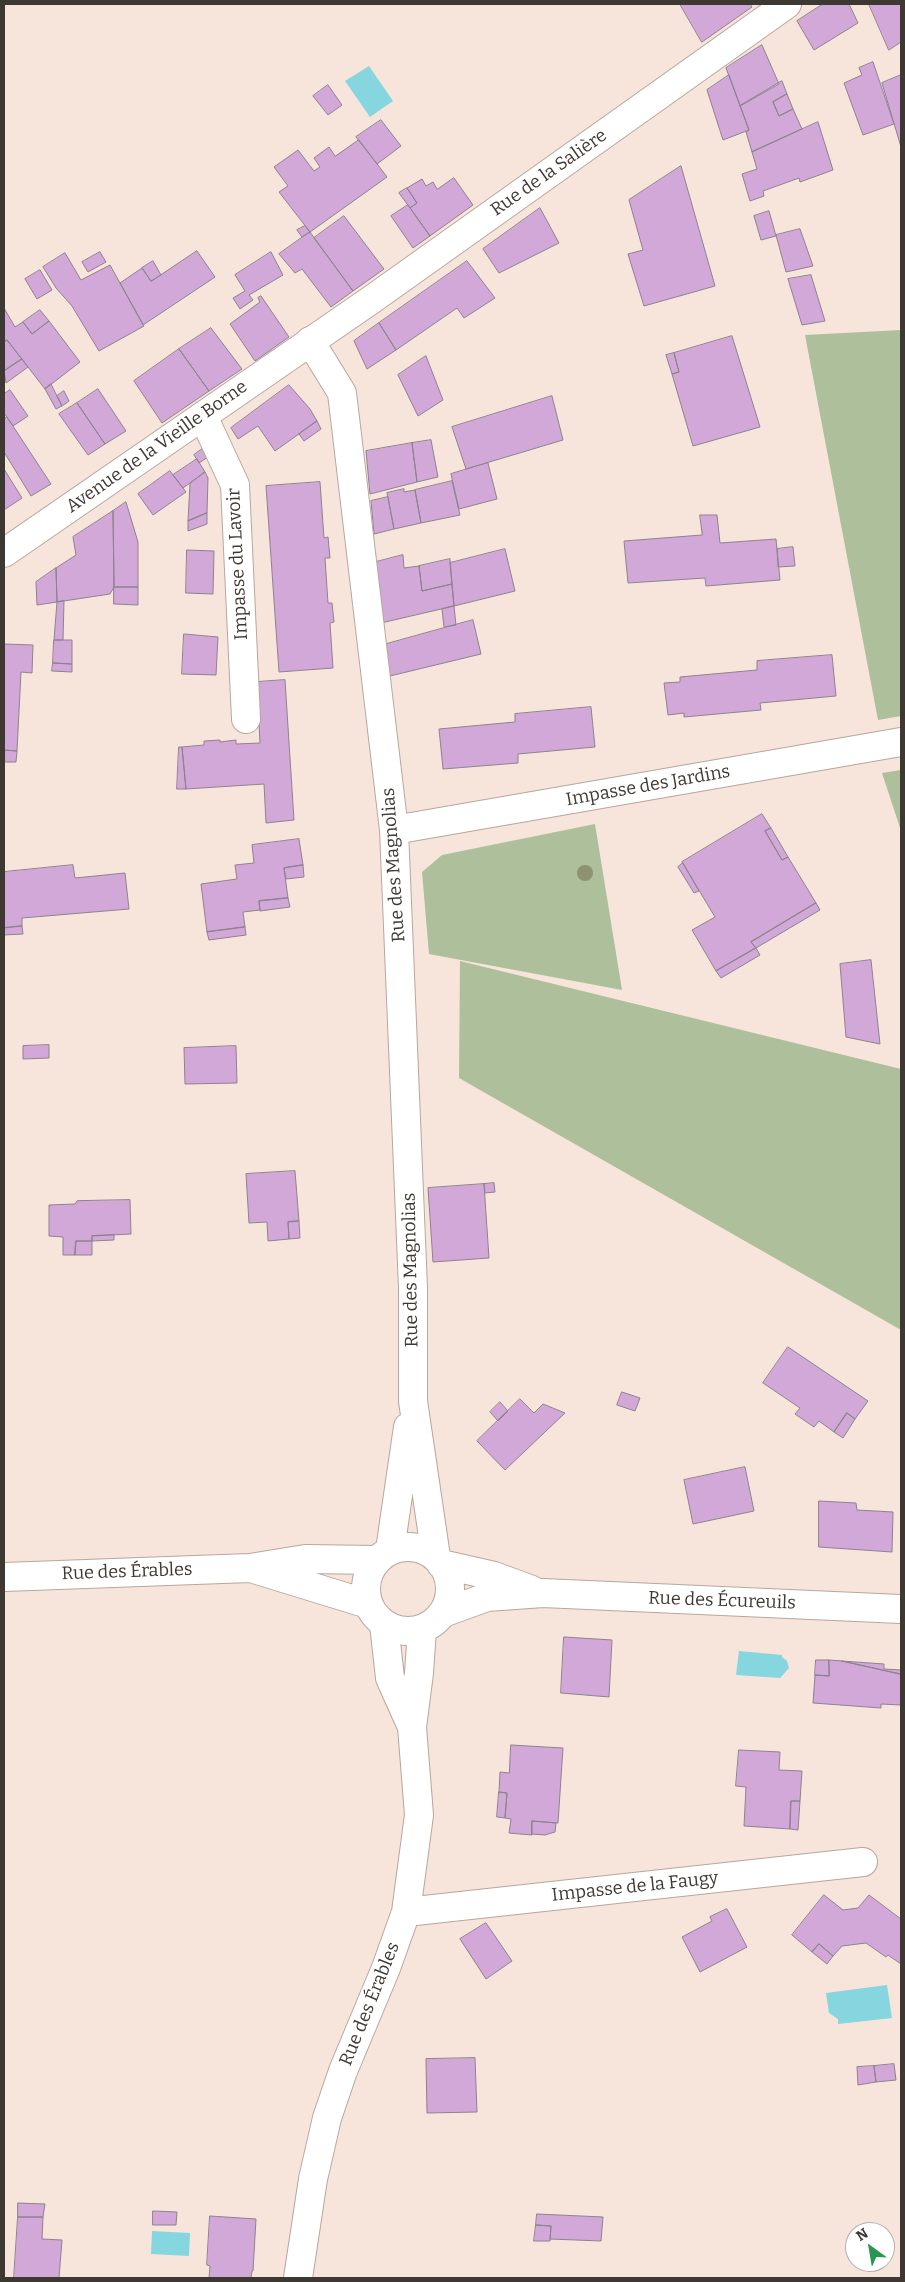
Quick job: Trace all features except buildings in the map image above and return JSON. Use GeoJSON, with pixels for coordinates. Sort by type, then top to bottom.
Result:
{"type":"FeatureCollection","features":[{"type":"Feature","properties":{"kind":"street","name":"Rue de la Salière"},"geometry":{"type":"LineString","coordinates":[[310,341],[787,4]]}},
{"type":"Feature","properties":{"kind":"street","name":"Avenue de la Vieille Borne"},"geometry":{"type":"LineString","coordinates":[[4,553],[310,341]]}},
{"type":"Feature","properties":{"kind":"street","name":"Rue des Magnolias"},"geometry":{"type":"LineString","coordinates":[[310,341],[342,393],[394,830],[413,1288],[413,1400],[439,1560]]}},
{"type":"Feature","properties":{"kind":"street","name":"Impasse du Lavoir"},"geometry":{"type":"LineString","coordinates":[[203,416],[235,485],[246,719]]}},
{"type":"Feature","properties":{"kind":"street","name":"Impasse des Jardins"},"geometry":{"type":"LineString","coordinates":[[394,830],[901,742]]}},
{"type":"Feature","properties":{"kind":"street","name":"Rue des Magnolias"},"geometry":{"type":"LineString","coordinates":[[383,1555],[413,1400]]}},
{"type":"Feature","properties":{"kind":"street"},"geometry":{"type":"LineString","coordinates":[[406,1546],[422,1549],[439,1560],[446,1571],[450,1587],[449,1600],[443,1612],[434,1622],[422,1629],[396,1630],[376,1614],[365,1591],[367,1575],[383,1555],[406,1546]]}},
{"type":"Feature","properties":{"kind":"street","name":"Rue des Érables"},"geometry":{"type":"LineString","coordinates":[[4,1577],[250,1568],[305,1559],[383,1555]]}},
{"type":"Feature","properties":{"kind":"street","name":"Rue des Écureuils"},"geometry":{"type":"LineString","coordinates":[[439,1560],[543,1593]]}},
{"type":"Feature","properties":{"kind":"street","name":"Rue des Érables"},"geometry":{"type":"LineString","coordinates":[[250,1568],[376,1614],[390,1678],[412,1726]]}},
{"type":"Feature","properties":{"kind":"street","name":"Rue des Écureuils"},"geometry":{"type":"LineString","coordinates":[[443,1612],[487,1598],[543,1593],[901,1608]]}},
{"type":"Feature","properties":{"kind":"street","name":"Rue des Érables"},"geometry":{"type":"LineString","coordinates":[[298,2278],[313,2179],[327,2118],[343,2071],[386,1968],[406,1912],[419,1815],[412,1726],[420,1673],[422,1629]]}},
{"type":"Feature","properties":{"kind":"street","name":"Impasse de la Faugy"},"geometry":{"type":"LineString","coordinates":[[406,1912],[863,1862]]}},
{"type":"Feature","properties":{"kind":"green space"},"geometry":{"type":"Polygon","coordinates":[[[901,330],[901,716],[878,720],[805,335],[901,330]]]}},
{"type":"Feature","properties":{"kind":"green space"},"geometry":{"type":"Polygon","coordinates":[[[901,770],[901,831],[882,773],[901,770]]]}},
{"type":"Feature","properties":{"kind":"green space"},"geometry":{"type":"Polygon","coordinates":[[[595,824],[622,990],[429,954],[422,872],[442,855],[595,824]]]}},
{"type":"Feature","properties":{"kind":"green space"},"geometry":{"type":"Polygon","coordinates":[[[460,961],[901,1069],[901,1330],[459,1078],[460,961]]]}},
{"type":"Feature","properties":{"kind":"water"},"geometry":{"type":"Polygon","coordinates":[[[369,66],[393,101],[370,117],[345,81],[369,66]]]}},
{"type":"Feature","properties":{"kind":"water"},"geometry":{"type":"Polygon","coordinates":[[[739,1651],[782,1655],[787,1661],[789,1668],[780,1678],[736,1675],[739,1651]]]}},
{"type":"Feature","properties":{"kind":"water"},"geometry":{"type":"Polygon","coordinates":[[[887,1985],[892,2018],[838,2024],[838,2019],[829,2013],[826,1993],[887,1985]]]}},
{"type":"Feature","properties":{"kind":"water"},"geometry":{"type":"Polygon","coordinates":[[[152,2231],[190,2233],[189,2256],[151,2254],[152,2231]]]}}]}
